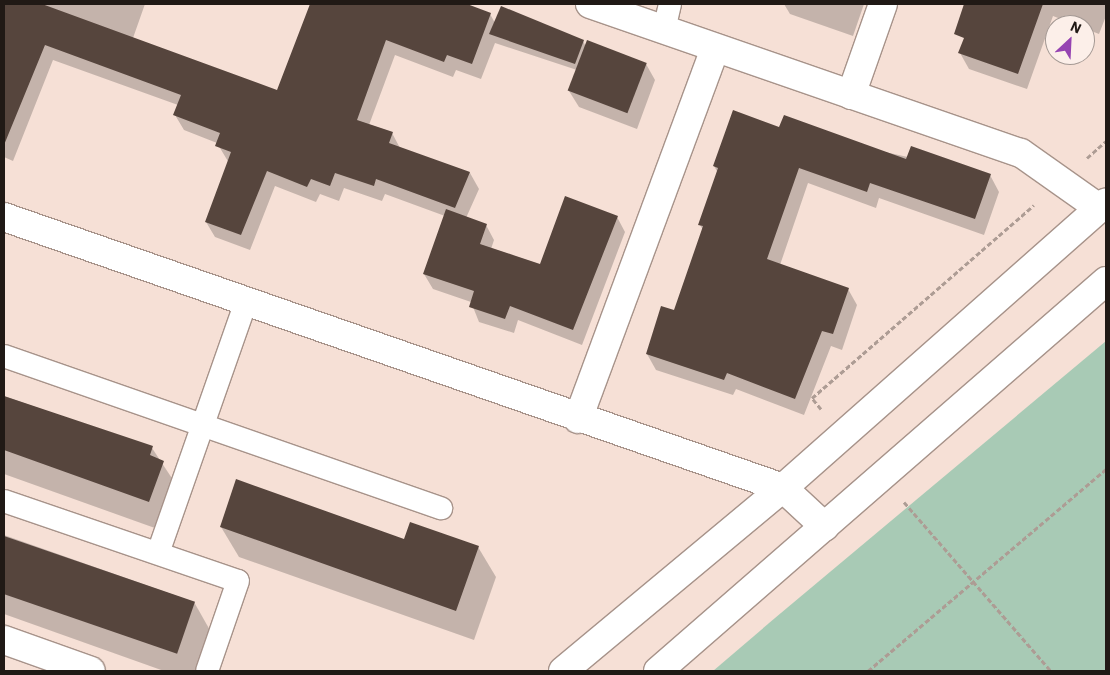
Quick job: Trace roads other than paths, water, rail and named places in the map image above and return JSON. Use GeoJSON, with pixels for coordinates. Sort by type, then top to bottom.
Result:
{"type":"FeatureCollection","features":[{"type":"Feature","properties":{"kind":"street"},"geometry":{"type":"LineString","coordinates":[[563,671],[783,488],[1103,205],[1021,153],[590,4]]}},
{"type":"Feature","properties":{"kind":"street"},"geometry":{"type":"LineString","coordinates":[[851,95],[883,4]]}},
{"type":"Feature","properties":{"kind":"street"},"geometry":{"type":"LineString","coordinates":[[578,419],[716,48]]}},
{"type":"Feature","properties":{"kind":"street"},"geometry":{"type":"LineString","coordinates":[[4,217],[578,419],[783,488],[825,527]]}},
{"type":"Feature","properties":{"kind":"street"},"geometry":{"type":"LineString","coordinates":[[658,671],[1106,281]]}},
{"type":"Feature","properties":{"kind":"street"},"geometry":{"type":"LineString","coordinates":[[4,640],[91,671]]}},
{"type":"Feature","properties":{"kind":"lane"},"geometry":{"type":"LineString","coordinates":[[664,30],[670,4]]}},
{"type":"Feature","properties":{"kind":"lane"},"geometry":{"type":"LineString","coordinates":[[158,553],[205,425],[246,302]]}},
{"type":"Feature","properties":{"kind":"lane"},"geometry":{"type":"LineString","coordinates":[[4,356],[442,508]]}},
{"type":"Feature","properties":{"kind":"lane"},"geometry":{"type":"LineString","coordinates":[[4,501],[238,581],[207,671]]}}]}
